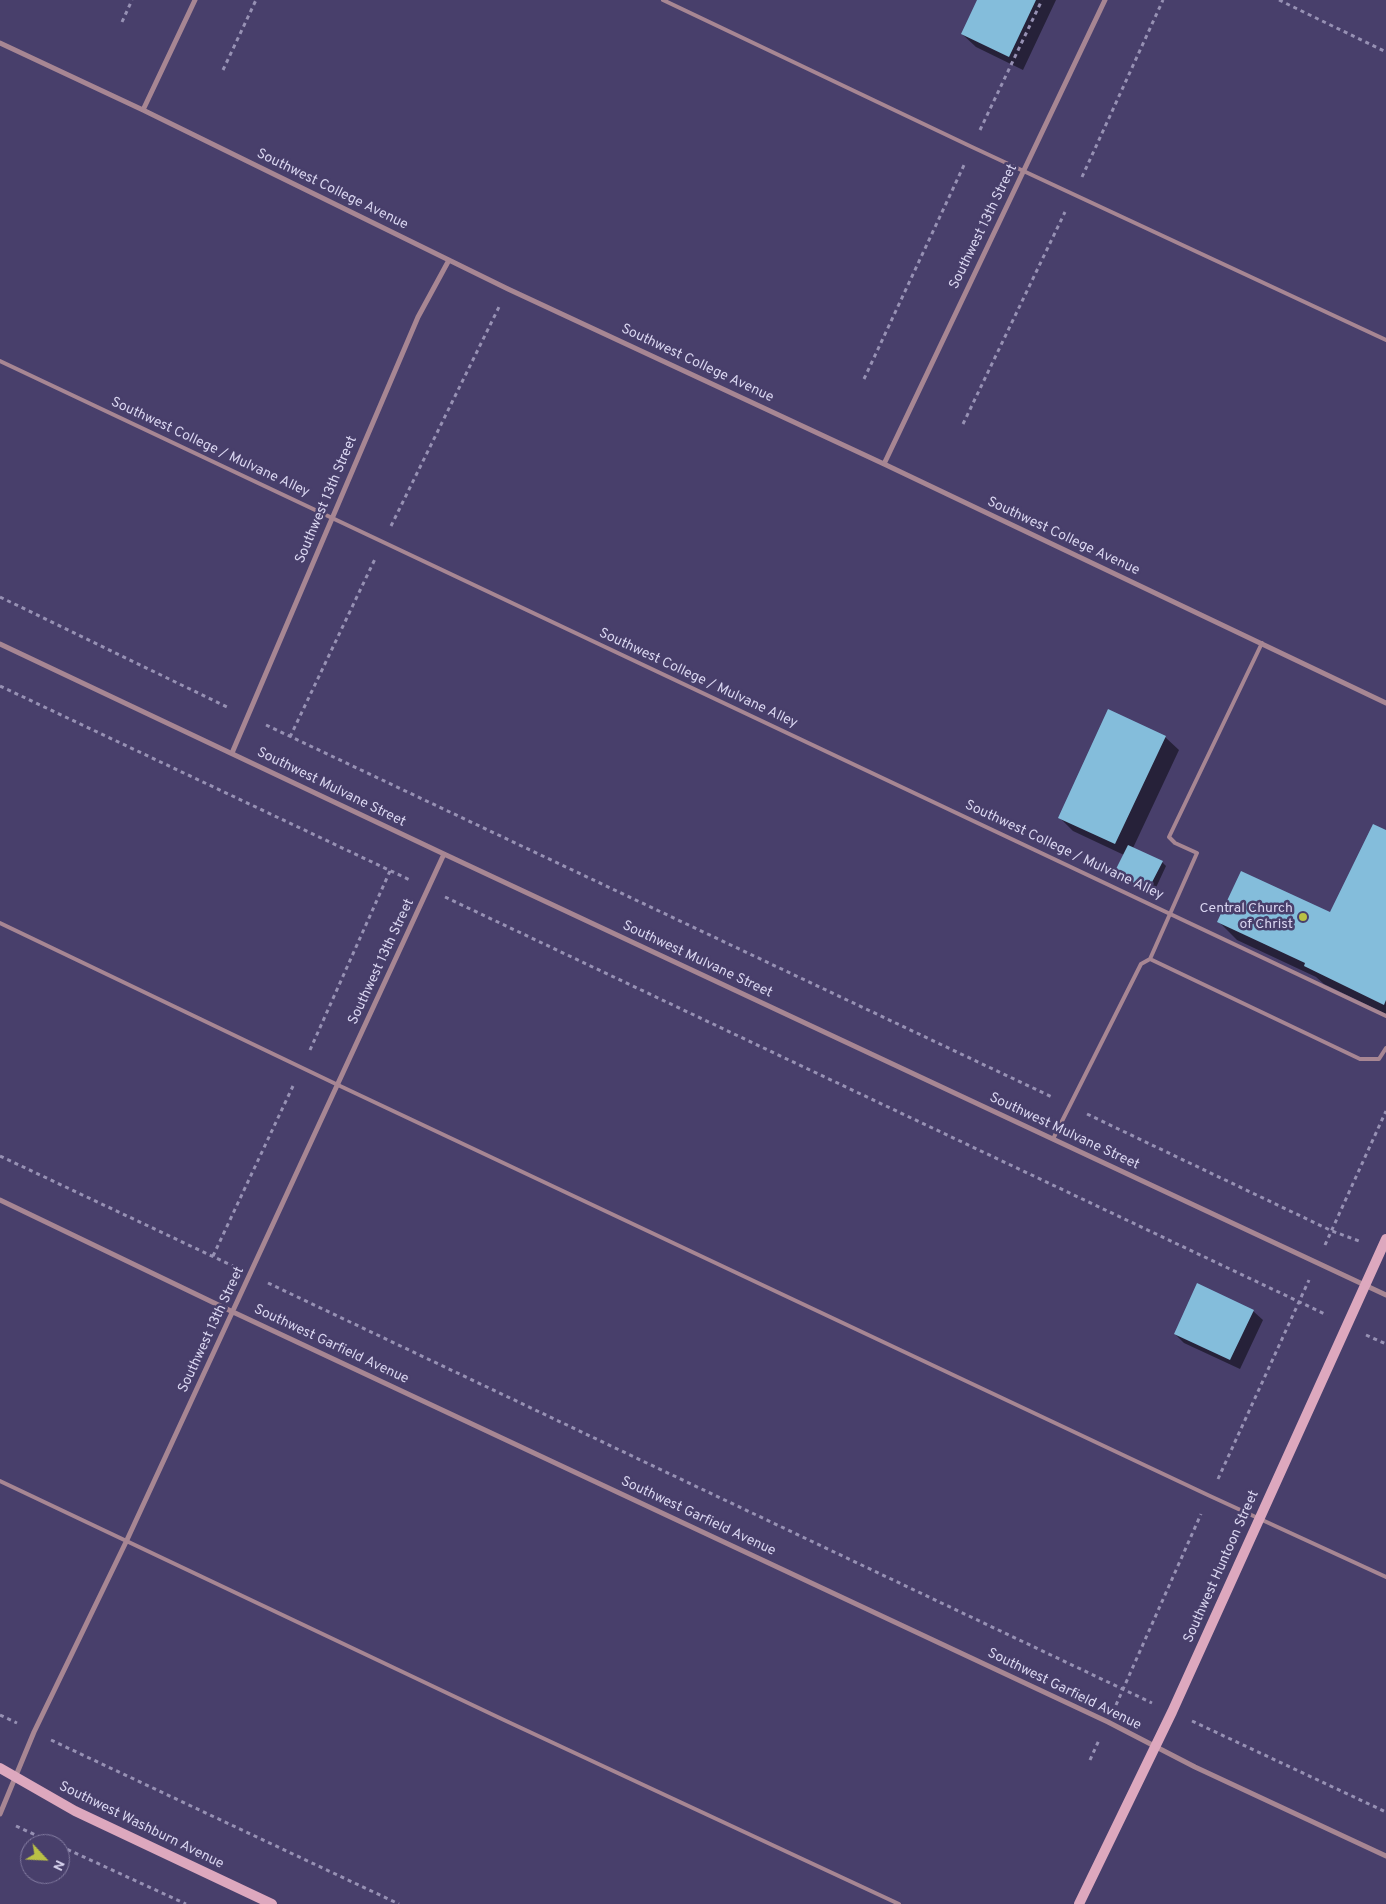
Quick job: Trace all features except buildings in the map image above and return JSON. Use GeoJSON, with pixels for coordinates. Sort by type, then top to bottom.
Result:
{"type":"FeatureCollection","features":[{"type":"Feature","properties":{"kind":"main road","name":"Southwest Huntoon Street"},"geometry":{"type":"LineString","coordinates":[[1079,1904],[1172,1712],[1386,1240]]}},
{"type":"Feature","properties":{"kind":"main road","name":"Southwest Washburn Avenue"},"geometry":{"type":"LineString","coordinates":[[0,1768],[75,1811],[272,1904]]}},
{"type":"Feature","properties":{"kind":"street"},"geometry":{"type":"LineString","coordinates":[[143,110],[195,0]]}},
{"type":"Feature","properties":{"kind":"street","name":"Southwest 13th Street"},"geometry":{"type":"LineString","coordinates":[[884,464],[1105,0]]}},
{"type":"Feature","properties":{"kind":"street","name":"Southwest College Avenue"},"geometry":{"type":"LineString","coordinates":[[0,43],[143,110],[508,289],[884,464],[1386,702]]}},
{"type":"Feature","properties":{"kind":"street","name":"Southwest 13th Street"},"geometry":{"type":"LineString","coordinates":[[232,753],[418,317],[449,260]]}},
{"type":"Feature","properties":{"kind":"street","name":"Southwest Mulvane Street"},"geometry":{"type":"LineString","coordinates":[[0,644],[1386,1295]]}},
{"type":"Feature","properties":{"kind":"street","name":"Southwest 13th Street"},"geometry":{"type":"LineString","coordinates":[[0,1814],[34,1732],[126,1542],[444,854]]}},
{"type":"Feature","properties":{"kind":"street","name":"Southwest Garfield Avenue"},"geometry":{"type":"LineString","coordinates":[[0,1200],[232,1312],[1108,1722],[1154,1746],[1386,1856]]}},
{"type":"Feature","properties":{"kind":"lane"},"geometry":{"type":"LineString","coordinates":[[662,0],[1386,340]]}},
{"type":"Feature","properties":{"kind":"lane","name":"Southwest College / Mulvane Alley"},"geometry":{"type":"LineString","coordinates":[[0,361],[1386,1016]]}},
{"type":"Feature","properties":{"kind":"lane"},"geometry":{"type":"LineString","coordinates":[[1054,1139],[1141,964],[1150,959],[1197,852],[1175,843],[1169,837],[1262,643]]}},
{"type":"Feature","properties":{"kind":"lane"},"geometry":{"type":"LineString","coordinates":[[0,923],[338,1085],[1210,1496],[1386,1576]]}},
{"type":"Feature","properties":{"kind":"lane"},"geometry":{"type":"LineString","coordinates":[[1150,959],[1360,1059],[1379,1059],[1386,1048]]}},
{"type":"Feature","properties":{"kind":"lane"},"geometry":{"type":"LineString","coordinates":[[0,1481],[126,1542],[899,1904]]}},
{"type":"Feature","properties":{"kind":"path"},"geometry":{"type":"LineString","coordinates":[[122,22],[132,0]]}},
{"type":"Feature","properties":{"kind":"path"},"geometry":{"type":"LineString","coordinates":[[223,70],[256,0]]}},
{"type":"Feature","properties":{"kind":"path"},"geometry":{"type":"LineString","coordinates":[[864,378],[1042,0]]}},
{"type":"Feature","properties":{"kind":"path"},"geometry":{"type":"LineString","coordinates":[[1279,0],[1386,52]]}},
{"type":"Feature","properties":{"kind":"path"},"geometry":{"type":"LineString","coordinates":[[290,737],[383,542],[508,289]]}},
{"type":"Feature","properties":{"kind":"path"},"geometry":{"type":"LineString","coordinates":[[0,597],[290,737],[1332,1230],[1381,1250]]}},
{"type":"Feature","properties":{"kind":"path"},"geometry":{"type":"LineString","coordinates":[[0,686],[1300,1301],[1386,1344]]}},
{"type":"Feature","properties":{"kind":"path"},"geometry":{"type":"LineString","coordinates":[[1090,1760],[1386,1112]]}},
{"type":"Feature","properties":{"kind":"path"},"geometry":{"type":"LineString","coordinates":[[0,1156],[1123,1690],[1386,1812]]}},
{"type":"Feature","properties":{"kind":"path"},"geometry":{"type":"LineString","coordinates":[[0,1715],[399,1904]]}},
{"type":"Feature","properties":{"kind":"path"},"geometry":{"type":"LineString","coordinates":[[8,1822],[34,1834]]}},
{"type":"Feature","properties":{"kind":"path"},"geometry":{"type":"LineString","coordinates":[[70,1851],[186,1904]]}},
{"type":"Feature","properties":{"kind":"place","name":"Central Church of Christ"},"geometry":{"type":"Point","coordinates":[1303,917]}}]}
